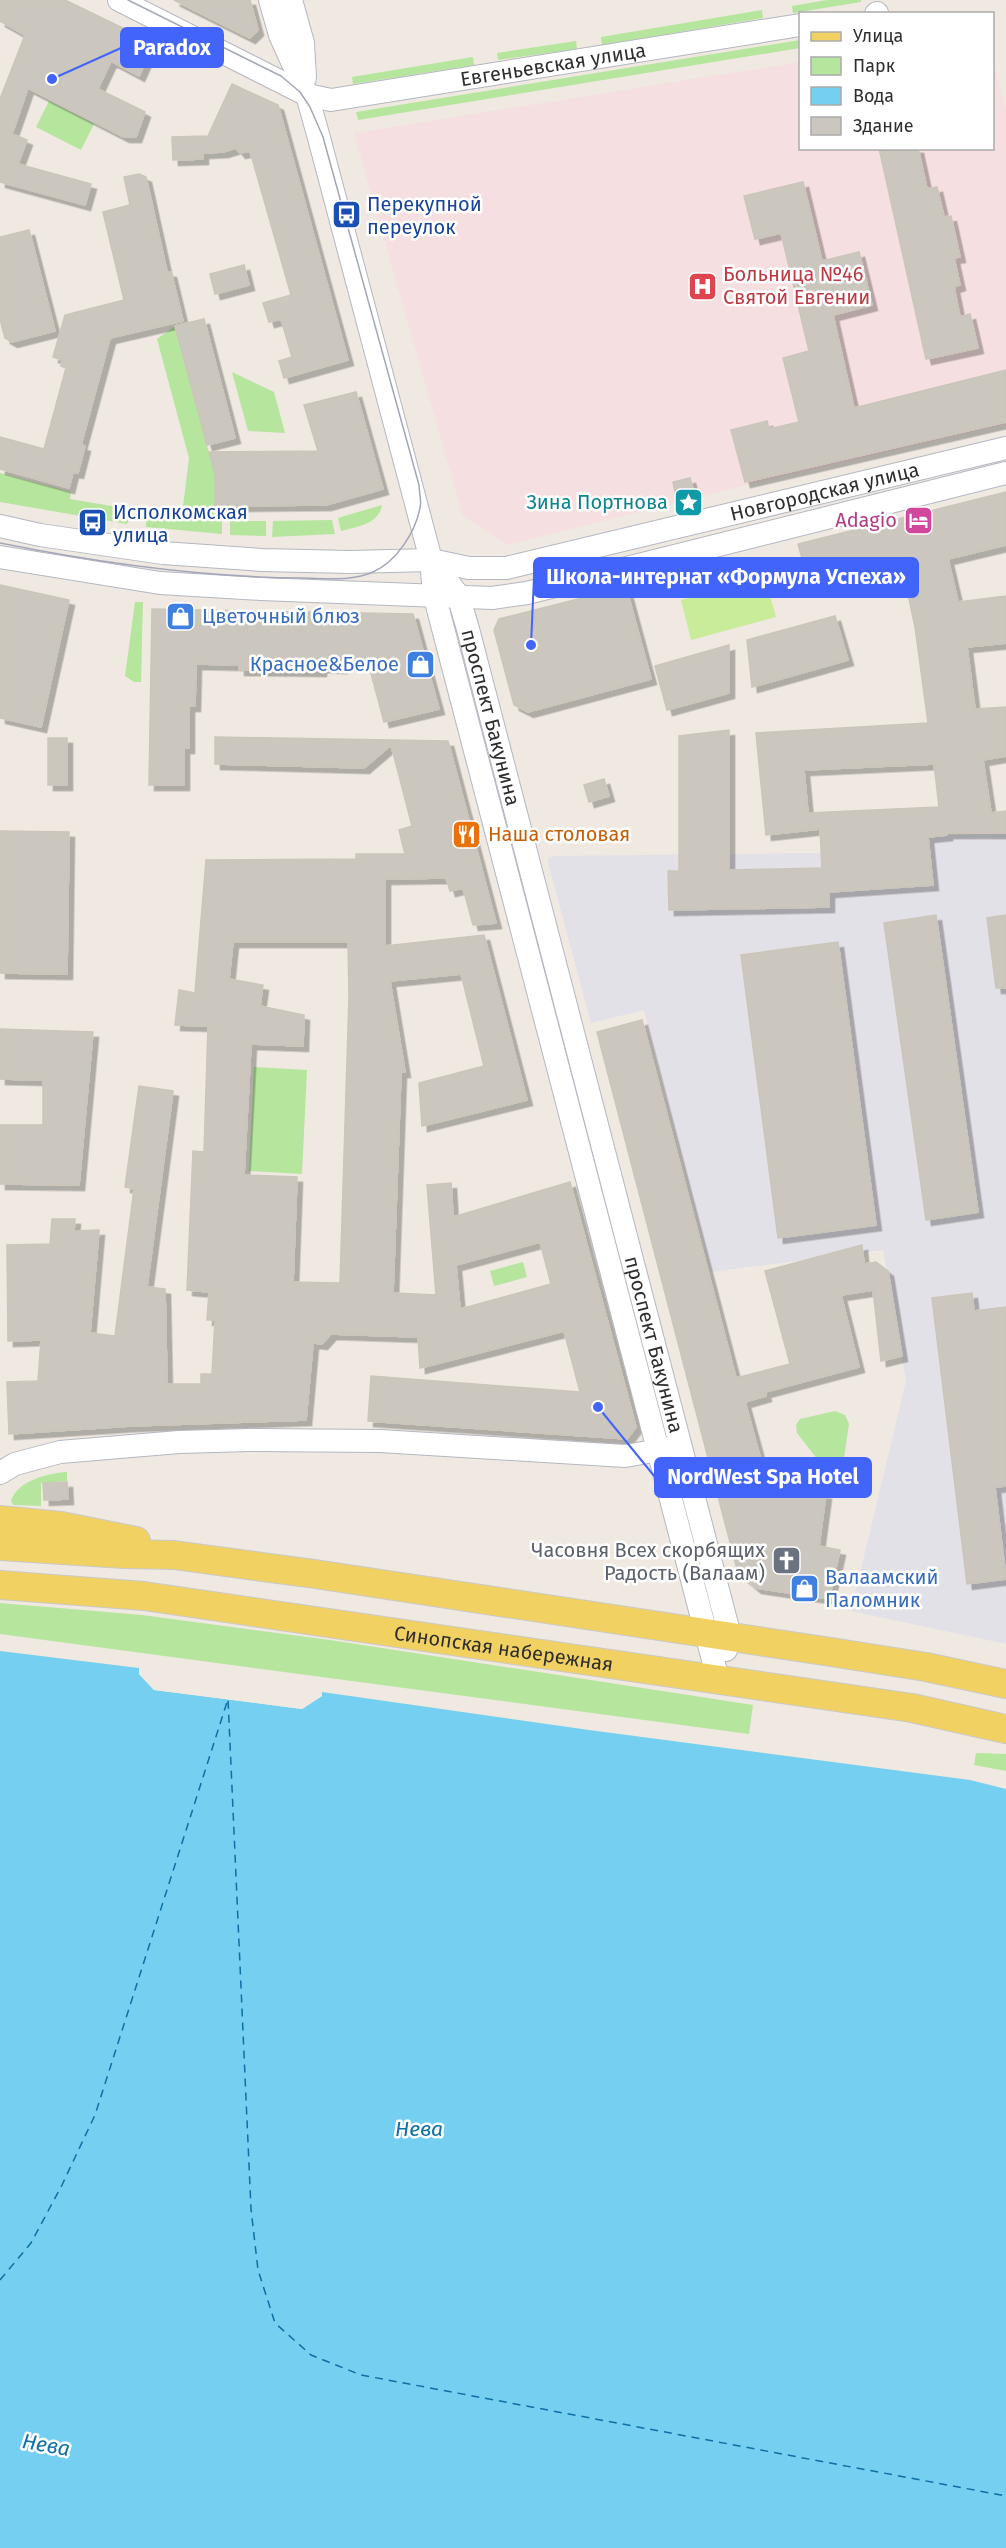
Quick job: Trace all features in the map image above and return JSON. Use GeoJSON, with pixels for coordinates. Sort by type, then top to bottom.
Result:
{"type":"FeatureCollection","features":[{"type":"Feature","properties":{"kind":"main road"},"geometry":{"type":"LineString","coordinates":[[0,1520],[61,1526],[125,1537],[174,1555]]}},
{"type":"Feature","properties":{"kind":"main road"},"geometry":{"type":"LineString","coordinates":[[0,1546],[174,1555],[718,1634],[926,1667],[1006,1684]]}},
{"type":"Feature","properties":{"kind":"main road","name":"Синопская набережная"},"geometry":{"type":"LineString","coordinates":[[0,1585],[144,1596],[912,1708],[1006,1729]]}},
{"type":"Feature","properties":{"kind":"street"},"geometry":{"type":"LineString","coordinates":[[119,0],[307,95]]}},
{"type":"Feature","properties":{"kind":"street","name":"проспект Бакунина"},"geometry":{"type":"LineString","coordinates":[[270,0],[280,35],[307,95],[431,560],[434,594],[658,1451],[718,1634]]}},
{"type":"Feature","properties":{"kind":"street","name":"проспект Бакунина"},"geometry":{"type":"LineString","coordinates":[[291,0],[303,44],[307,95]]}},
{"type":"Feature","properties":{"kind":"street","name":"Евгеньевская улица"},"geometry":{"type":"LineString","coordinates":[[307,95],[331,100],[349,98],[799,25]]}},
{"type":"Feature","properties":{"kind":"street","name":"Новгородская улица"},"geometry":{"type":"LineString","coordinates":[[431,560],[469,568],[521,566],[1006,448]]}},
{"type":"Feature","properties":{"kind":"street","name":"Новгородская улица"},"geometry":{"type":"LineString","coordinates":[[434,594],[492,597],[527,593],[1006,473]]}},
{"type":"Feature","properties":{"kind":"street"},"geometry":{"type":"LineString","coordinates":[[0,526],[50,537],[174,554],[284,561],[431,560]]}},
{"type":"Feature","properties":{"kind":"street"},"geometry":{"type":"LineString","coordinates":[[0,557],[159,583],[261,590],[434,594]]}},
{"type":"Feature","properties":{"kind":"street","name":"проспект Бакунина"},"geometry":{"type":"LineString","coordinates":[[431,560],[458,595],[681,1445],[718,1634]]}},
{"type":"Feature","properties":{"kind":"street"},"geometry":{"type":"LineString","coordinates":[[8,1469],[37,1456],[85,1449],[250,1440],[380,1441],[625,1456],[681,1445]]}},
{"type":"Feature","properties":{"kind":"street"},"geometry":{"type":"LineString","coordinates":[[717,1679],[718,1634]]}},
{"type":"Feature","properties":{"kind":"shaded area","name":"Больница №46 Святой Евгении"},"geometry":{"type":"Polygon","coordinates":[[[799,62],[799,150],[994,150],[994,63],[1006,110],[1006,424],[759,482],[507,545],[463,516],[354,133],[799,62]]]}},
{"type":"Feature","properties":{"kind":"shaded area"},"geometry":{"type":"Polygon","coordinates":[[[1006,833],[1006,1644],[851,1611],[906,1381],[883,1250],[711,1272],[644,1010],[591,1023],[547,859],[554,856],[824,853],[928,843],[928,836],[1006,833]]]}},
{"type":"Feature","properties":{"kind":"green space"},"geometry":{"type":"Polygon","coordinates":[[[827,0],[861,0],[861,2],[793,13],[792,6],[827,0]]]}},
{"type":"Feature","properties":{"kind":"green space"},"geometry":{"type":"Polygon","coordinates":[[[762,10],[763,18],[602,45],[601,37],[762,10]]]}},
{"type":"Feature","properties":{"kind":"green space"},"geometry":{"type":"Polygon","coordinates":[[[799,40],[799,48],[358,120],[356,112],[799,40]]]}},
{"type":"Feature","properties":{"kind":"green space"},"geometry":{"type":"Polygon","coordinates":[[[576,41],[577,49],[498,60],[497,53],[576,41]]]}},
{"type":"Feature","properties":{"kind":"green space"},"geometry":{"type":"Polygon","coordinates":[[[473,57],[474,65],[353,84],[352,77],[473,57]]]}},
{"type":"Feature","properties":{"kind":"green space"},"geometry":{"type":"Polygon","coordinates":[[[49,101],[94,124],[81,150],[36,127],[49,101]]]}},
{"type":"Feature","properties":{"kind":"green space"},"geometry":{"type":"Polygon","coordinates":[[[175,326],[215,475],[215,520],[222,520],[222,534],[146,527],[146,514],[150,512],[182,515],[189,458],[157,339],[175,326]]]}},
{"type":"Feature","properties":{"kind":"green space"},"geometry":{"type":"Polygon","coordinates":[[[232,372],[274,392],[285,433],[248,431],[232,372]]]}},
{"type":"Feature","properties":{"kind":"green space"},"geometry":{"type":"Polygon","coordinates":[[[0,473],[71,492],[70,499],[123,508],[128,515],[127,524],[0,502],[0,473]]]}},
{"type":"Feature","properties":{"kind":"green space"},"geometry":{"type":"Polygon","coordinates":[[[382,505],[377,517],[372,521],[341,531],[338,518],[382,505]]]}},
{"type":"Feature","properties":{"kind":"green space"},"geometry":{"type":"Polygon","coordinates":[[[332,520],[335,534],[272,537],[273,521],[332,520]]]}},
{"type":"Feature","properties":{"kind":"green space"},"geometry":{"type":"Polygon","coordinates":[[[230,521],[266,521],[266,536],[230,535],[230,521]]]}},
{"type":"Feature","properties":{"kind":"green space"},"geometry":{"type":"Polygon","coordinates":[[[765,578],[776,617],[691,640],[681,600],[765,578]]]}},
{"type":"Feature","properties":{"kind":"green space"},"geometry":{"type":"Polygon","coordinates":[[[135,602],[143,602],[141,682],[134,682],[125,676],[135,602]]]}},
{"type":"Feature","properties":{"kind":"green space"},"geometry":{"type":"Polygon","coordinates":[[[254,1067],[307,1070],[302,1174],[249,1171],[254,1067]]]}},
{"type":"Feature","properties":{"kind":"green space"},"geometry":{"type":"Polygon","coordinates":[[[523,1262],[527,1277],[494,1286],[490,1271],[523,1262]]]}},
{"type":"Feature","properties":{"kind":"green space"},"geometry":{"type":"Polygon","coordinates":[[[835,1411],[845,1415],[849,1424],[843,1465],[835,1471],[825,1469],[797,1433],[796,1425],[800,1419],[835,1411]]]}},
{"type":"Feature","properties":{"kind":"green space"},"geometry":{"type":"Polygon","coordinates":[[[67,1472],[67,1481],[41,1483],[41,1506],[13,1505],[11,1501],[14,1494],[26,1483],[43,1476],[67,1472]]]}},
{"type":"Feature","properties":{"kind":"green space"},"geometry":{"type":"Polygon","coordinates":[[[0,1603],[142,1615],[330,1640],[753,1705],[749,1734],[0,1634],[0,1603]]]}},
{"type":"Feature","properties":{"kind":"green space"},"geometry":{"type":"Polygon","coordinates":[[[976,1753],[1006,1754],[1006,1771],[974,1765],[976,1753]]]}},
{"type":"Feature","properties":{"kind":"water","name":"Нева"},"geometry":{"type":"Polygon","coordinates":[[[0,1651],[139,1668],[139,1674],[154,1690],[302,1709],[322,1696],[322,1692],[970,1780],[1006,1789],[1006,2548],[0,2548],[0,1651]]]}},
{"type":"Feature","properties":{"kind":"pier"},"geometry":{"type":"Polygon","coordinates":[[[139,1668],[142,1668],[142,1673],[155,1687],[301,1706],[319,1692],[322,1692],[322,1696],[302,1709],[154,1690],[139,1674],[139,1668]]]}},
{"type":"Feature","properties":{"kind":"building"},"geometry":{"type":"Polygon","coordinates":[[[0,0],[65,0],[154,43],[139,76],[111,61],[98,89],[145,112],[136,137],[124,137],[28,88],[12,134],[27,140],[18,164],[91,184],[85,205],[0,182],[0,99],[25,35],[0,21],[0,0]]]}},
{"type":"Feature","properties":{"kind":"building"},"geometry":{"type":"Polygon","coordinates":[[[174,0],[250,0],[258,30],[250,38],[174,0]]]}},
{"type":"Feature","properties":{"kind":"building"},"geometry":{"type":"Polygon","coordinates":[[[232,84],[278,105],[348,360],[284,378],[279,361],[292,357],[281,319],[269,322],[263,303],[291,295],[250,151],[240,153],[236,148],[223,152],[203,153],[203,159],[173,160],[172,137],[208,136],[232,84]]]}},
{"type":"Feature","properties":{"kind":"building"},"geometry":{"type":"Polygon","coordinates":[[[879,150],[918,150],[927,189],[937,187],[944,217],[951,216],[960,257],[954,258],[960,285],[954,287],[960,317],[970,314],[978,348],[926,359],[879,150]]]}},
{"type":"Feature","properties":{"kind":"building"},"geometry":{"type":"Polygon","coordinates":[[[139,174],[146,177],[167,272],[171,272],[183,321],[110,338],[81,445],[85,446],[78,473],[73,472],[69,488],[0,469],[0,437],[44,449],[66,368],[61,366],[62,360],[53,357],[65,315],[124,300],[103,212],[130,205],[124,177],[139,174]]]}},
{"type":"Feature","properties":{"kind":"building"},"geometry":{"type":"Polygon","coordinates":[[[803,182],[822,261],[859,252],[872,305],[833,315],[854,408],[1006,370],[1006,422],[745,482],[731,430],[767,421],[769,429],[799,422],[783,358],[809,351],[781,233],[755,239],[744,196],[803,182]]]}},
{"type":"Feature","properties":{"kind":"building"},"geometry":{"type":"Polygon","coordinates":[[[29,230],[55,331],[12,342],[5,338],[0,319],[0,237],[29,230]]]}},
{"type":"Feature","properties":{"kind":"building"},"geometry":{"type":"Polygon","coordinates":[[[244,265],[249,285],[215,294],[210,274],[244,265]]]}},
{"type":"Feature","properties":{"kind":"building"},"geometry":{"type":"Polygon","coordinates":[[[204,319],[235,438],[207,445],[175,326],[204,319]]]}},
{"type":"Feature","properties":{"kind":"building"},"geometry":{"type":"Polygon","coordinates":[[[356,392],[383,489],[326,505],[215,506],[215,475],[209,452],[318,451],[304,405],[356,392]]]}},
{"type":"Feature","properties":{"kind":"building"},"geometry":{"type":"Polygon","coordinates":[[[690,478],[695,496],[677,501],[673,482],[690,478]]]}},
{"type":"Feature","properties":{"kind":"building"},"geometry":{"type":"Polygon","coordinates":[[[1006,492],[1006,545],[948,559],[958,602],[1006,596],[1006,643],[967,647],[975,709],[1006,707],[1006,756],[983,760],[991,813],[1006,811],[1006,833],[947,833],[947,835],[928,837],[933,885],[829,892],[829,907],[669,910],[668,871],[679,871],[679,736],[729,730],[729,870],[822,868],[820,829],[766,835],[756,733],[928,723],[915,627],[903,571],[861,582],[858,578],[811,590],[798,544],[1006,492]],[[934,764],[804,770],[808,813],[939,807],[934,764]]]}},
{"type":"Feature","properties":{"kind":"building"},"geometry":{"type":"Polygon","coordinates":[[[0,585],[69,600],[41,727],[0,718],[0,585]]]}},
{"type":"Feature","properties":{"kind":"building"},"geometry":{"type":"Polygon","coordinates":[[[626,587],[651,679],[528,712],[514,705],[494,630],[499,619],[626,587]]]}},
{"type":"Feature","properties":{"kind":"building"},"geometry":{"type":"Polygon","coordinates":[[[152,609],[413,614],[439,709],[384,722],[368,662],[342,662],[342,668],[321,667],[321,671],[239,670],[239,665],[196,664],[195,706],[189,706],[189,748],[184,748],[184,785],[149,785],[152,609]]]}},
{"type":"Feature","properties":{"kind":"building"},"geometry":{"type":"Polygon","coordinates":[[[835,616],[848,660],[752,687],[747,640],[835,616]]]}},
{"type":"Feature","properties":{"kind":"building"},"geometry":{"type":"Polygon","coordinates":[[[729,645],[729,693],[667,710],[655,666],[729,645]]]}},
{"type":"Feature","properties":{"kind":"building"},"geometry":{"type":"Polygon","coordinates":[[[215,737],[448,741],[496,923],[473,925],[463,888],[450,891],[446,878],[385,879],[385,946],[484,935],[527,1100],[422,1126],[419,1083],[484,1066],[461,974],[390,981],[405,1072],[401,1072],[393,1293],[436,1295],[427,1185],[451,1183],[453,1217],[570,1182],[636,1427],[627,1439],[368,1421],[371,1376],[580,1392],[564,1331],[420,1368],[418,1337],[331,1334],[322,1344],[313,1343],[306,1420],[131,1426],[9,1434],[7,1382],[38,1381],[41,1340],[8,1341],[7,1245],[50,1244],[52,1219],[75,1219],[74,1231],[99,1230],[90,1333],[115,1336],[134,1189],[125,1187],[139,1086],[173,1091],[147,1287],[165,1289],[167,1384],[201,1384],[201,1374],[212,1374],[215,1320],[207,1320],[209,1292],[187,1290],[193,1151],[204,1152],[208,1026],[175,1025],[179,990],[195,993],[206,860],[356,859],[356,854],[405,854],[399,830],[412,826],[391,745],[364,768],[215,764],[215,737]],[[233,942],[229,979],[263,985],[260,1006],[304,1015],[303,1046],[251,1044],[244,1175],[297,1177],[293,1282],[340,1283],[349,997],[348,942],[233,942]],[[540,1242],[456,1265],[460,1309],[551,1284],[540,1242]]]}},
{"type":"Feature","properties":{"kind":"building"},"geometry":{"type":"Polygon","coordinates":[[[48,738],[67,738],[67,785],[48,785],[48,738]]]}},
{"type":"Feature","properties":{"kind":"building"},"geometry":{"type":"Polygon","coordinates":[[[604,779],[609,796],[589,802],[584,785],[604,779]]]}},
{"type":"Feature","properties":{"kind":"building"},"geometry":{"type":"Polygon","coordinates":[[[0,831],[69,832],[67,974],[0,973],[0,831]]]}},
{"type":"Feature","properties":{"kind":"building"},"geometry":{"type":"Polygon","coordinates":[[[936,915],[978,1212],[926,1220],[884,923],[936,915]]]}},
{"type":"Feature","properties":{"kind":"building"},"geometry":{"type":"Polygon","coordinates":[[[1006,915],[1006,988],[996,988],[987,918],[1006,915]]]}},
{"type":"Feature","properties":{"kind":"building"},"geometry":{"type":"Polygon","coordinates":[[[838,942],[876,1225],[778,1238],[741,955],[838,942]]]}},
{"type":"Feature","properties":{"kind":"building"},"geometry":{"type":"Polygon","coordinates":[[[642,1020],[736,1378],[790,1364],[765,1271],[862,1245],[864,1264],[876,1262],[888,1271],[902,1356],[881,1361],[873,1290],[841,1295],[859,1367],[765,1392],[766,1396],[745,1402],[764,1471],[790,1475],[789,1481],[815,1484],[814,1493],[826,1494],[819,1546],[840,1550],[829,1599],[756,1588],[738,1573],[597,1032],[642,1020]]]}},
{"type":"Feature","properties":{"kind":"building"},"geometry":{"type":"Polygon","coordinates":[[[0,1029],[93,1032],[79,1185],[0,1184],[0,1125],[43,1125],[43,1080],[0,1079],[0,1029]]]}},
{"type":"Feature","properties":{"kind":"building"},"geometry":{"type":"Polygon","coordinates":[[[972,1293],[974,1311],[1006,1307],[1006,1486],[995,1487],[1006,1579],[967,1584],[932,1298],[972,1293]]]}},
{"type":"Feature","properties":{"kind":"building"},"geometry":{"type":"Polygon","coordinates":[[[67,1482],[68,1499],[44,1500],[43,1483],[67,1482]]]}},
{"type":"Feature","properties":{"kind":"ferry route"},"geometry":{"type":"LineString","coordinates":[[0,2280],[31,2243],[95,2115],[228,1699],[251,2209],[258,2270],[275,2323],[311,2355],[361,2375],[1006,2496]]}},
{"type":"Feature","properties":{"kind":"tram line"},"geometry":{"type":"LineString","coordinates":[[0,543],[112,563],[187,572],[262,577],[346,578],[373,572],[397,554],[409,537],[420,508],[419,485],[323,137],[310,107],[300,92],[281,76],[128,0]]}},
{"type":"Feature","properties":{"kind":"place","name":"Paradox"},"geometry":{"type":"Point","coordinates":[52,79]}},
{"type":"Feature","properties":{"kind":"place","name":"Перекупной переулок"},"geometry":{"type":"Point","coordinates":[346,215]}},
{"type":"Feature","properties":{"kind":"place","name":"Больница №46 Святой Евгении"},"geometry":{"type":"Point","coordinates":[702,286]}},
{"type":"Feature","properties":{"kind":"place","name":"Зина Портнова"},"geometry":{"type":"Point","coordinates":[689,502]}},
{"type":"Feature","properties":{"kind":"place","name":"Adagio"},"geometry":{"type":"Point","coordinates":[918,520]}},
{"type":"Feature","properties":{"kind":"place","name":"Исполкомская улица"},"geometry":{"type":"Point","coordinates":[92,523]}},
{"type":"Feature","properties":{"kind":"place","name":"Цветочный блюз"},"geometry":{"type":"Point","coordinates":[181,616]}},
{"type":"Feature","properties":{"kind":"place","name":"Школа-интернат «Формула Успеха»"},"geometry":{"type":"Point","coordinates":[531,645]}},
{"type":"Feature","properties":{"kind":"place","name":"Красное&Белое"},"geometry":{"type":"Point","coordinates":[420,664]}},
{"type":"Feature","properties":{"kind":"place","name":"Наша столовая"},"geometry":{"type":"Point","coordinates":[467,834]}},
{"type":"Feature","properties":{"kind":"place","name":"NordWest Spa Hotel"},"geometry":{"type":"Point","coordinates":[598,1407]}},
{"type":"Feature","properties":{"kind":"place","name":"Часовня Всех скорбящих Радость (Валаам)"},"geometry":{"type":"Point","coordinates":[786,1561]}},
{"type":"Feature","properties":{"kind":"place","name":"Валаамский Паломник"},"geometry":{"type":"Point","coordinates":[804,1589]}}]}
